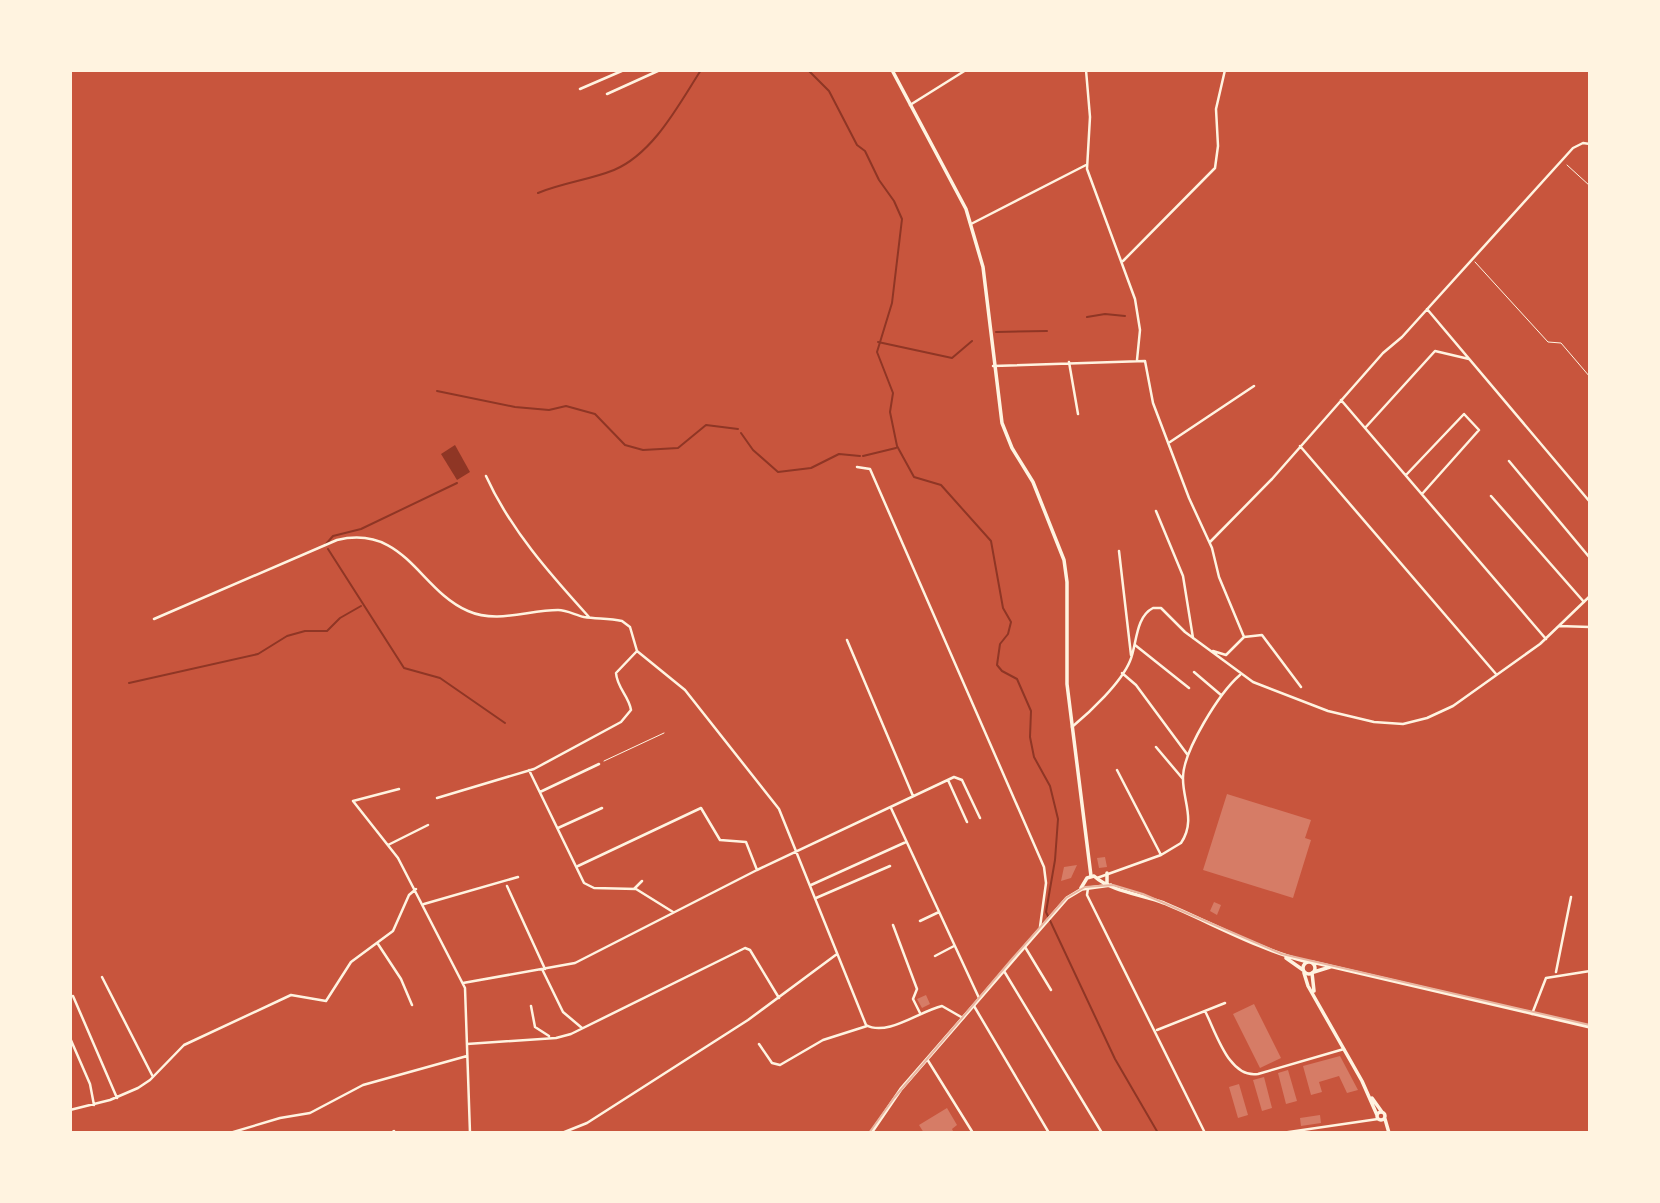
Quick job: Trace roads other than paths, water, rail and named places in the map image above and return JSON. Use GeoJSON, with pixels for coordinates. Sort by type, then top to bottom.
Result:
{"type":"FeatureCollection","features":[{"type":"Feature","properties":{"kind":"main road"},"geometry":{"type":"LineString","coordinates":[[893,70],[909,105],[958,189],[971,224],[983,267],[993,366],[1007,438],[1033,482],[1064,560],[1067,582],[1067,684],[1091,876]]}},
{"type":"Feature","properties":{"kind":"main road"},"geometry":{"type":"LineString","coordinates":[[1107,873],[1109,884]]}},
{"type":"Feature","properties":{"kind":"main road"},"geometry":{"type":"LineString","coordinates":[[1091,876],[1166,904],[1282,955],[1590,1027]]}},
{"type":"Feature","properties":{"kind":"main road"},"geometry":{"type":"LineString","coordinates":[[871,1133],[894,1098],[1060,906],[1080,890],[1091,876]]}},
{"type":"Feature","properties":{"kind":"main road"},"geometry":{"type":"LineString","coordinates":[[1098,879],[1098,887]]}},
{"type":"Feature","properties":{"kind":"main road"},"geometry":{"type":"LineString","coordinates":[[1085,881],[1088,888]]}},
{"type":"Feature","properties":{"kind":"main road"},"geometry":{"type":"LineString","coordinates":[[1080,890],[1109,884]]}},
{"type":"Feature","properties":{"kind":"main road"},"geometry":{"type":"LineString","coordinates":[[1282,955],[1303,971],[1313,973],[1332,967]]}},
{"type":"Feature","properties":{"kind":"main road"},"geometry":{"type":"LineString","coordinates":[[1310,962],[1303,965],[1303,971],[1368,1094],[1377,1118],[1389,1133]]}},
{"type":"Feature","properties":{"kind":"main road"},"geometry":{"type":"LineString","coordinates":[[1310,962],[1314,993]]}},
{"type":"Feature","properties":{"kind":"main road"},"geometry":{"type":"LineString","coordinates":[[1368,1094],[1383,1115],[1385,1126]]}},
{"type":"Feature","properties":{"kind":"main road"},"geometry":{"type":"LineString","coordinates":[[1377,1118],[1383,1115]]}},
{"type":"Feature","properties":{"kind":"street"},"geometry":{"type":"LineString","coordinates":[[580,89],[624,70]]}},
{"type":"Feature","properties":{"kind":"street"},"geometry":{"type":"LineString","coordinates":[[607,94],[660,70]]}},
{"type":"Feature","properties":{"kind":"street"},"geometry":{"type":"LineString","coordinates":[[909,105],[966,70]]}},
{"type":"Feature","properties":{"kind":"street"},"geometry":{"type":"LineString","coordinates":[[1086,70],[1090,117],[1087,164],[1122,261],[1139,321],[1137,360]]}},
{"type":"Feature","properties":{"kind":"street"},"geometry":{"type":"LineString","coordinates":[[1122,261],[1217,165],[1216,109],[1225,70]]}},
{"type":"Feature","properties":{"kind":"street"},"geometry":{"type":"LineString","coordinates":[[1210,542],[1573,148],[1583,143],[1590,145]]}},
{"type":"Feature","properties":{"kind":"street"},"geometry":{"type":"LineString","coordinates":[[971,224],[1087,164]]}},
{"type":"Feature","properties":{"kind":"street"},"geometry":{"type":"LineString","coordinates":[[1427,309],[1590,502]]}},
{"type":"Feature","properties":{"kind":"street"},"geometry":{"type":"LineString","coordinates":[[1365,428],[1435,351],[1469,359]]}},
{"type":"Feature","properties":{"kind":"street"},"geometry":{"type":"LineString","coordinates":[[993,366],[1145,360],[1153,403],[1189,498],[1210,542],[1219,577],[1244,637]]}},
{"type":"Feature","properties":{"kind":"street"},"geometry":{"type":"LineString","coordinates":[[1069,362],[1078,414]]}},
{"type":"Feature","properties":{"kind":"street"},"geometry":{"type":"LineString","coordinates":[[1170,442],[1254,386]]}},
{"type":"Feature","properties":{"kind":"street"},"geometry":{"type":"LineString","coordinates":[[1341,400],[1546,639]]}},
{"type":"Feature","properties":{"kind":"street"},"geometry":{"type":"LineString","coordinates":[[1406,475],[1464,414],[1479,429],[1422,494]]}},
{"type":"Feature","properties":{"kind":"street"},"geometry":{"type":"LineString","coordinates":[[1300,446],[1496,674]]}},
{"type":"Feature","properties":{"kind":"street"},"geometry":{"type":"LineString","coordinates":[[1509,461],[1590,558]]}},
{"type":"Feature","properties":{"kind":"street"},"geometry":{"type":"LineString","coordinates":[[857,467],[870,469],[1044,867],[1046,883],[1040,930]]}},
{"type":"Feature","properties":{"kind":"street"},"geometry":{"type":"LineString","coordinates":[[486,476],[493,492],[524,540],[590,617]]}},
{"type":"Feature","properties":{"kind":"street"},"geometry":{"type":"LineString","coordinates":[[1491,496],[1584,602]]}},
{"type":"Feature","properties":{"kind":"street"},"geometry":{"type":"LineString","coordinates":[[1156,511],[1183,576],[1194,638]]}},
{"type":"Feature","properties":{"kind":"street"},"geometry":{"type":"LineString","coordinates":[[154,619],[337,540],[350,537],[378,541],[395,549],[451,600],[471,612],[508,616],[558,610],[626,624],[637,651],[685,690],[779,810],[867,1026]]}},
{"type":"Feature","properties":{"kind":"street"},"geometry":{"type":"LineString","coordinates":[[1119,551],[1132,657]]}},
{"type":"Feature","properties":{"kind":"street"},"geometry":{"type":"LineString","coordinates":[[1072,727],[1095,707],[1122,673],[1132,657],[1143,617],[1157,607],[1240,675],[1328,711],[1389,724],[1412,722],[1440,713],[1546,639],[1590,596]]}},
{"type":"Feature","properties":{"kind":"street"},"geometry":{"type":"LineString","coordinates":[[1559,626],[1590,627]]}},
{"type":"Feature","properties":{"kind":"street"},"geometry":{"type":"LineString","coordinates":[[1212,651],[1226,655],[1244,637],[1262,635],[1301,687]]}},
{"type":"Feature","properties":{"kind":"street"},"geometry":{"type":"LineString","coordinates":[[847,640],[913,796]]}},
{"type":"Feature","properties":{"kind":"street"},"geometry":{"type":"LineString","coordinates":[[1135,645],[1189,688]]}},
{"type":"Feature","properties":{"kind":"street"},"geometry":{"type":"LineString","coordinates":[[437,798],[529,770],[628,717],[631,710],[630,701],[617,683],[616,673],[637,651]]}},
{"type":"Feature","properties":{"kind":"street"},"geometry":{"type":"LineString","coordinates":[[1194,672],[1222,696]]}},
{"type":"Feature","properties":{"kind":"street"},"geometry":{"type":"LineString","coordinates":[[1122,673],[1136,685],[1187,754]]}},
{"type":"Feature","properties":{"kind":"street"},"geometry":{"type":"LineString","coordinates":[[1098,879],[1107,873],[1161,855],[1181,843],[1188,827],[1183,779],[1187,754],[1222,696],[1240,675]]}},
{"type":"Feature","properties":{"kind":"street"},"geometry":{"type":"LineString","coordinates":[[1156,747],[1183,779]]}},
{"type":"Feature","properties":{"kind":"street"},"geometry":{"type":"LineString","coordinates":[[540,792],[599,764]]}},
{"type":"Feature","properties":{"kind":"street"},"geometry":{"type":"LineString","coordinates":[[529,770],[587,886],[634,889],[674,912]]}},
{"type":"Feature","properties":{"kind":"street"},"geometry":{"type":"LineString","coordinates":[[1117,770],[1161,855]]}},
{"type":"Feature","properties":{"kind":"street"},"geometry":{"type":"LineString","coordinates":[[463,983],[575,963],[757,870],[957,777],[962,780],[980,818]]}},
{"type":"Feature","properties":{"kind":"street"},"geometry":{"type":"LineString","coordinates":[[948,780],[967,822]]}},
{"type":"Feature","properties":{"kind":"street"},"geometry":{"type":"LineString","coordinates":[[399,789],[353,801],[388,845],[416,889],[463,983],[470,1133]]}},
{"type":"Feature","properties":{"kind":"street"},"geometry":{"type":"LineString","coordinates":[[558,828],[602,808]]}},
{"type":"Feature","properties":{"kind":"street"},"geometry":{"type":"LineString","coordinates":[[578,866],[701,808],[720,840],[746,842],[757,870]]}},
{"type":"Feature","properties":{"kind":"street"},"geometry":{"type":"LineString","coordinates":[[891,808],[979,999]]}},
{"type":"Feature","properties":{"kind":"street"},"geometry":{"type":"LineString","coordinates":[[388,845],[428,825]]}},
{"type":"Feature","properties":{"kind":"street"},"geometry":{"type":"LineString","coordinates":[[811,886],[906,842]]}},
{"type":"Feature","properties":{"kind":"street"},"geometry":{"type":"LineString","coordinates":[[816,898],[890,866]]}},
{"type":"Feature","properties":{"kind":"street"},"geometry":{"type":"LineString","coordinates":[[424,904],[518,877]]}},
{"type":"Feature","properties":{"kind":"street"},"geometry":{"type":"LineString","coordinates":[[634,889],[642,881]]}},
{"type":"Feature","properties":{"kind":"street"},"geometry":{"type":"LineString","coordinates":[[507,886],[563,1012],[582,1028]]}},
{"type":"Feature","properties":{"kind":"street"},"geometry":{"type":"LineString","coordinates":[[1088,888],[1087,896],[1205,1133]]}},
{"type":"Feature","properties":{"kind":"street"},"geometry":{"type":"LineString","coordinates":[[70,1110],[117,1098],[153,1077],[184,1045],[290,995],[326,1001],[345,969],[393,931],[409,895],[416,889]]}},
{"type":"Feature","properties":{"kind":"street"},"geometry":{"type":"LineString","coordinates":[[1556,974],[1571,897]]}},
{"type":"Feature","properties":{"kind":"street"},"geometry":{"type":"LineString","coordinates":[[920,921],[939,912]]}},
{"type":"Feature","properties":{"kind":"street"},"geometry":{"type":"LineString","coordinates":[[893,925],[918,989],[913,999],[920,1013]]}},
{"type":"Feature","properties":{"kind":"street"},"geometry":{"type":"LineString","coordinates":[[378,944],[401,979],[412,1005]]}},
{"type":"Feature","properties":{"kind":"street"},"geometry":{"type":"LineString","coordinates":[[935,956],[954,946]]}},
{"type":"Feature","properties":{"kind":"street"},"geometry":{"type":"LineString","coordinates":[[1025,947],[1051,990]]}},
{"type":"Feature","properties":{"kind":"street"},"geometry":{"type":"LineString","coordinates":[[467,1044],[550,1038],[582,1028],[745,948],[750,950],[779,998]]}},
{"type":"Feature","properties":{"kind":"street"},"geometry":{"type":"LineString","coordinates":[[562,1133],[587,1123],[779,998],[837,954]]}},
{"type":"Feature","properties":{"kind":"street"},"geometry":{"type":"LineString","coordinates":[[1004,971],[1102,1133]]}},
{"type":"Feature","properties":{"kind":"street"},"geometry":{"type":"LineString","coordinates":[[1532,1014],[1542,984],[1556,974],[1590,971]]}},
{"type":"Feature","properties":{"kind":"street"},"geometry":{"type":"LineString","coordinates":[[102,977],[153,1077]]}},
{"type":"Feature","properties":{"kind":"street"},"geometry":{"type":"LineString","coordinates":[[73,996],[117,1098]]}},
{"type":"Feature","properties":{"kind":"street"},"geometry":{"type":"LineString","coordinates":[[1156,1031],[1225,1003]]}},
{"type":"Feature","properties":{"kind":"street"},"geometry":{"type":"LineString","coordinates":[[531,1006],[535,1027],[550,1038]]}},
{"type":"Feature","properties":{"kind":"street"},"geometry":{"type":"LineString","coordinates":[[759,1044],[772,1063],[780,1065],[823,1040],[867,1026],[888,1027],[944,1006],[963,1018]]}},
{"type":"Feature","properties":{"kind":"street"},"geometry":{"type":"LineString","coordinates":[[974,1006],[1049,1133]]}},
{"type":"Feature","properties":{"kind":"street"},"geometry":{"type":"LineString","coordinates":[[1205,1011],[1235,1067],[1247,1074],[1258,1074],[1345,1049]]}},
{"type":"Feature","properties":{"kind":"street"},"geometry":{"type":"LineString","coordinates":[[70,1038],[90,1084],[94,1105]]}},
{"type":"Feature","properties":{"kind":"street"},"geometry":{"type":"LineString","coordinates":[[230,1133],[280,1118],[310,1113],[363,1085],[467,1056]]}},
{"type":"Feature","properties":{"kind":"street"},"geometry":{"type":"LineString","coordinates":[[928,1059],[973,1133]]}},
{"type":"Feature","properties":{"kind":"street"},"geometry":{"type":"LineString","coordinates":[[1284,1133],[1377,1118]]}},
{"type":"Feature","properties":{"kind":"waterway"},"geometry":{"type":"LineString","coordinates":[[538,193],[614,170],[628,162],[653,140],[701,70]]}},
{"type":"Feature","properties":{"kind":"waterway"},"geometry":{"type":"LineString","coordinates":[[808,70],[829,91],[857,145],[865,151],[902,219],[892,303],[877,352],[893,393],[890,412],[897,446],[914,477],[941,485],[991,541],[1003,608],[1011,622],[1008,634],[1000,644],[997,665],[1017,679],[1031,711],[1030,737],[1034,757],[1050,786],[1058,819],[1055,860],[1046,912],[1115,1059],[1158,1133]]}},
{"type":"Feature","properties":{"kind":"waterway"},"geometry":{"type":"LineString","coordinates":[[1087,317],[1105,314],[1125,316]]}},
{"type":"Feature","properties":{"kind":"waterway"},"geometry":{"type":"LineString","coordinates":[[996,332],[1047,331]]}},
{"type":"Feature","properties":{"kind":"waterway"},"geometry":{"type":"LineString","coordinates":[[878,342],[952,358],[972,341]]}},
{"type":"Feature","properties":{"kind":"waterway"},"geometry":{"type":"LineString","coordinates":[[437,391],[515,407],[549,410],[566,406],[595,414],[625,445],[643,450],[678,448],[706,425],[738,429]]}},
{"type":"Feature","properties":{"kind":"waterway"},"geometry":{"type":"LineString","coordinates":[[741,433],[753,450],[778,472],[811,468],[839,454],[860,456]]}},
{"type":"Feature","properties":{"kind":"waterway"},"geometry":{"type":"LineString","coordinates":[[863,456],[896,448]]}},
{"type":"Feature","properties":{"kind":"waterway"},"geometry":{"type":"LineString","coordinates":[[326,544],[333,536],[361,529],[457,483]]}},
{"type":"Feature","properties":{"kind":"waterway"},"geometry":{"type":"LineString","coordinates":[[328,549],[404,668],[440,678],[505,723]]}},
{"type":"Feature","properties":{"kind":"waterway"},"geometry":{"type":"LineString","coordinates":[[129,683],[258,654],[287,636],[305,631],[327,631],[340,618],[361,606]]}},
{"type":"Feature","properties":{"kind":"tram line"},"geometry":{"type":"LineString","coordinates":[[869,1133],[894,1098],[1012,959],[1066,898],[1085,887],[1113,885],[1143,894],[1282,954],[1590,1025]]}}]}
